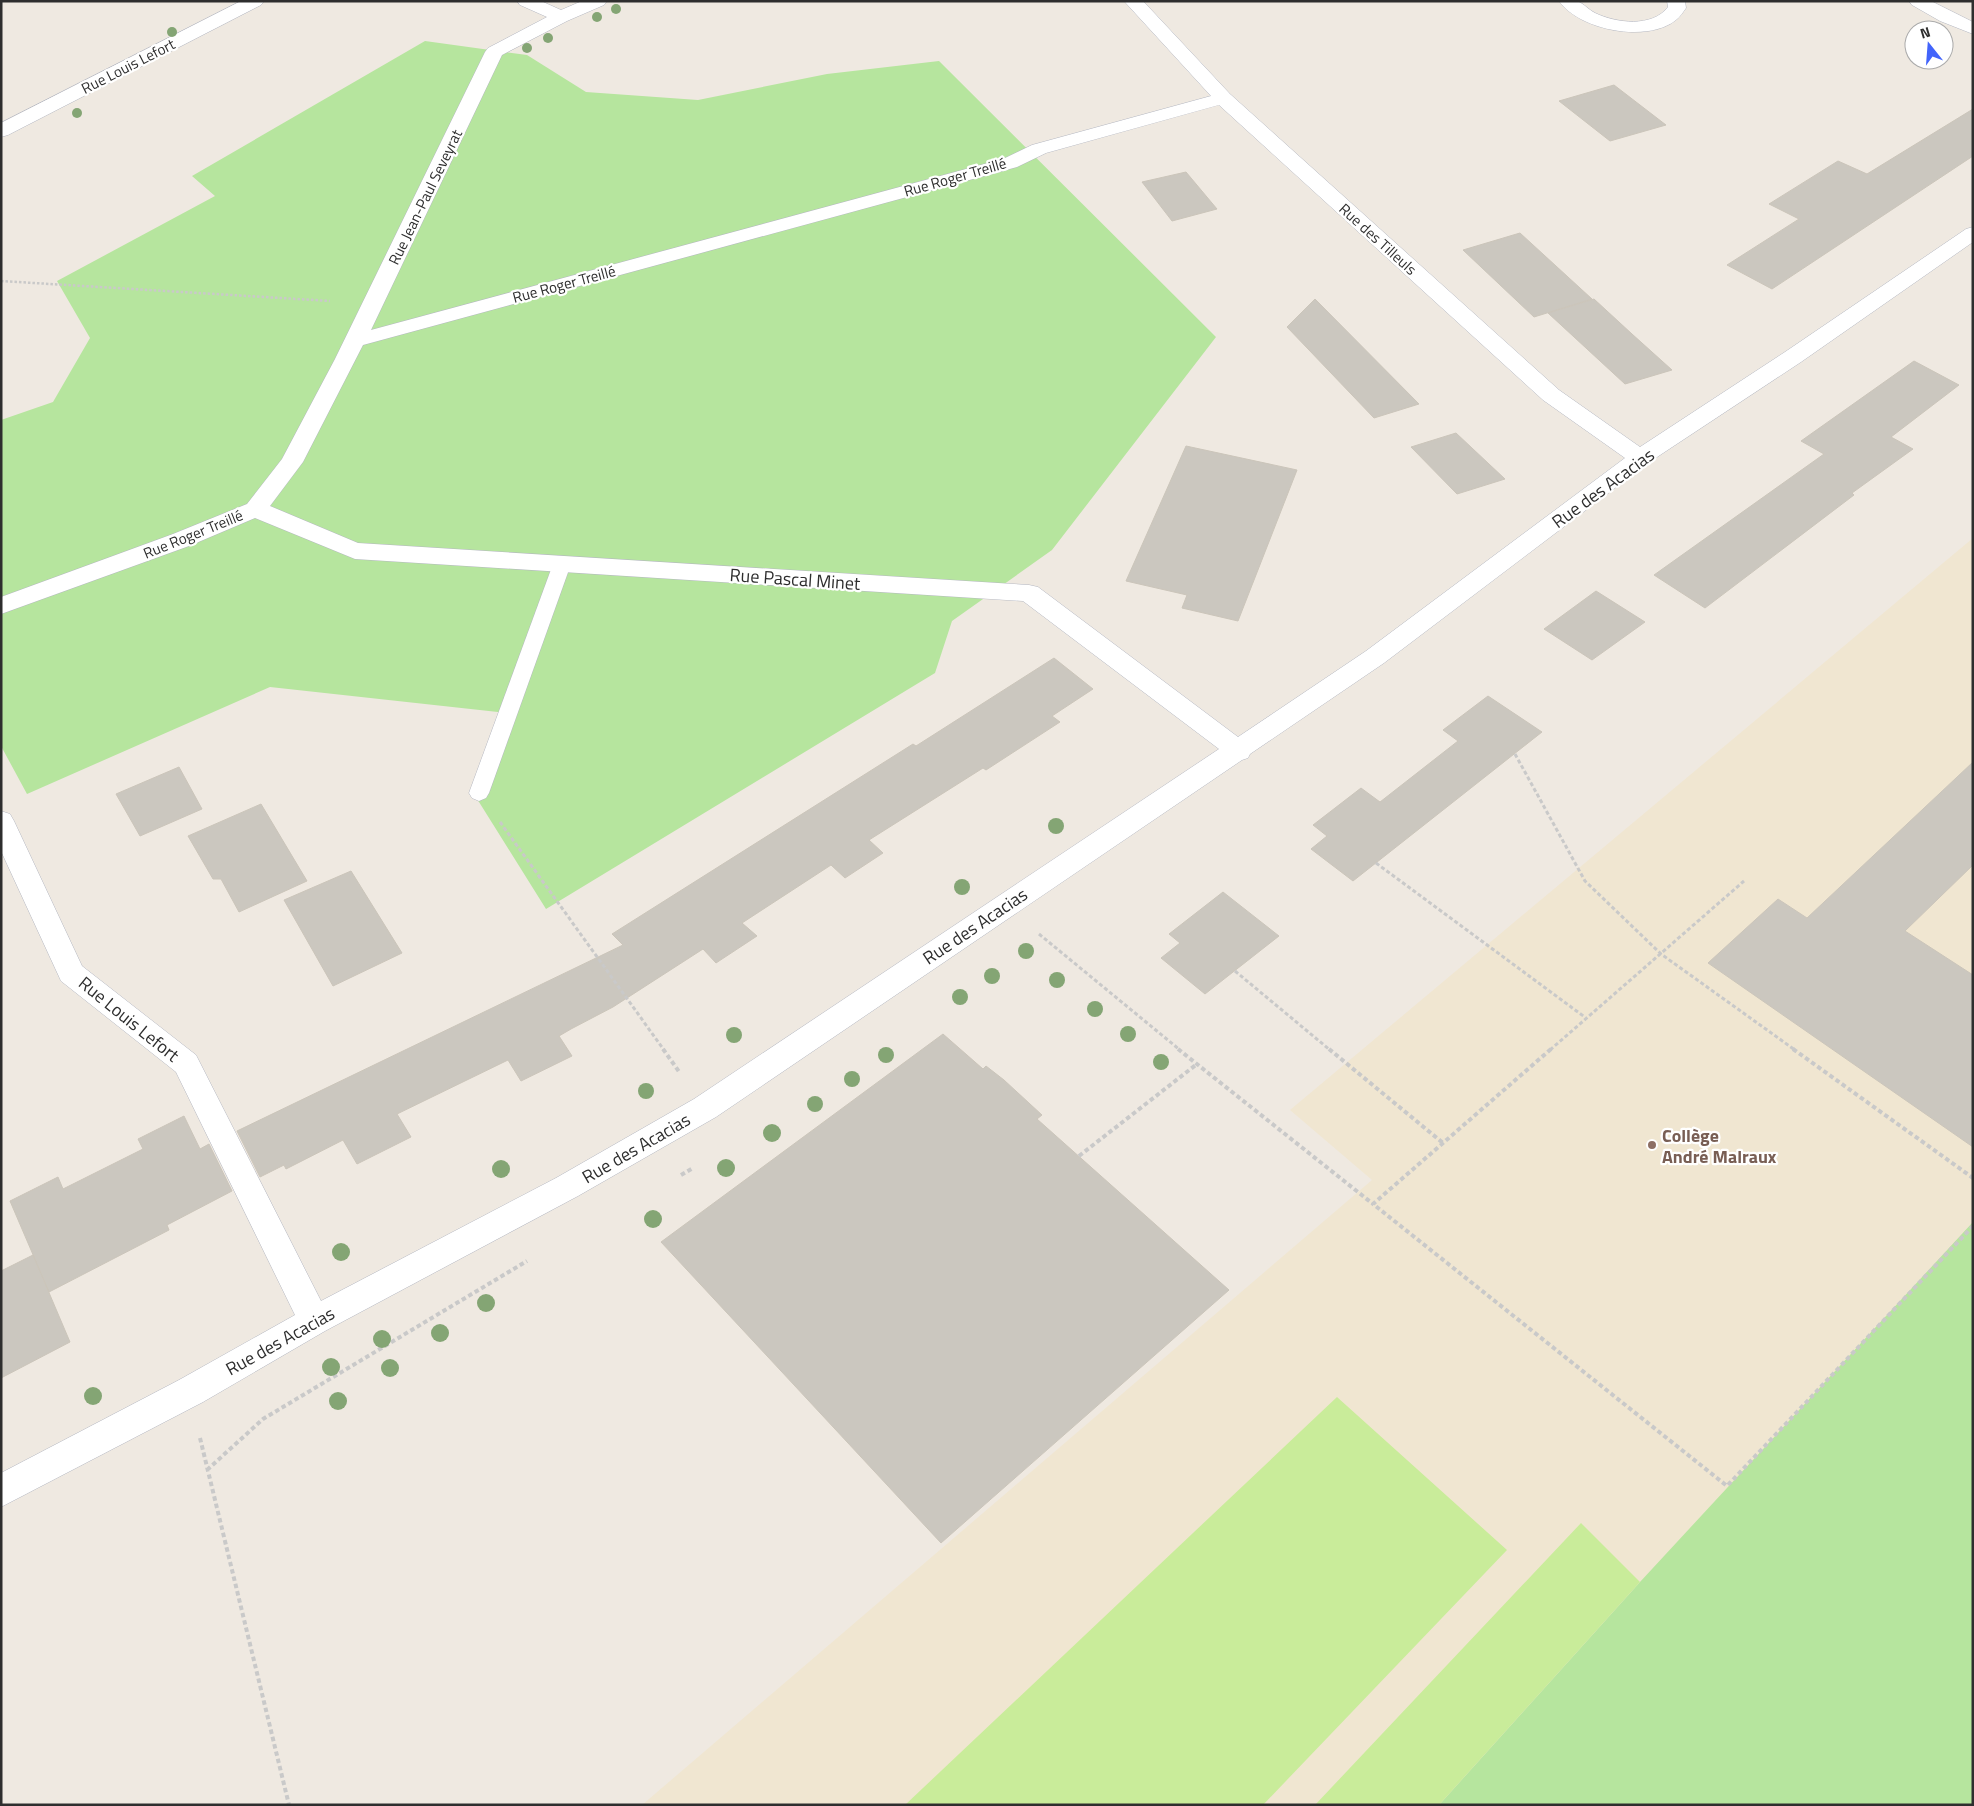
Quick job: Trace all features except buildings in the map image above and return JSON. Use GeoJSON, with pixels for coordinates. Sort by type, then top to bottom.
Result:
{"type":"FeatureCollection","features":[{"type":"Feature","properties":{"kind":"street","name":"Rue Louis Lefort"},"geometry":{"type":"LineString","coordinates":[[1,131],[255,1]]}},
{"type":"Feature","properties":{"kind":"street"},"geometry":{"type":"LineString","coordinates":[[526,1],[561,17],[598,1]]}},
{"type":"Feature","properties":{"kind":"street","name":"Rue des Tilleuls"},"geometry":{"type":"LineString","coordinates":[[1133,1],[1223,98],[1551,395],[1640,458]]}},
{"type":"Feature","properties":{"kind":"street"},"geometry":{"type":"LineString","coordinates":[[1568,1],[1575,10],[1591,19],[1612,24],[1634,26],[1654,24],[1669,17],[1677,8],[1676,1]]}},
{"type":"Feature","properties":{"kind":"street"},"geometry":{"type":"LineString","coordinates":[[1918,1],[1946,17],[1973,28]]}},
{"type":"Feature","properties":{"kind":"street","name":"Rue Jean-Paul Seveyrat"},"geometry":{"type":"LineString","coordinates":[[355,341],[494,52],[561,17]]}},
{"type":"Feature","properties":{"kind":"street","name":"Rue Roger Treillé"},"geometry":{"type":"LineString","coordinates":[[1,606],[180,540],[255,509],[292,462],[355,341],[1010,162],[1039,149],[1223,98]]}},
{"type":"Feature","properties":{"kind":"street","name":"Rue des Acacias"},"geometry":{"type":"LineString","coordinates":[[1,1491],[190,1391],[314,1321],[567,1187],[705,1108],[1239,751],[1375,657],[1640,458],[1793,357],[1973,233]]}},
{"type":"Feature","properties":{"kind":"street","name":"Rue Pascal Minet"},"geometry":{"type":"LineString","coordinates":[[255,509],[355,551],[1029,593],[1239,751]]}},
{"type":"Feature","properties":{"kind":"street","name":"Rue Louis Lefort"},"geometry":{"type":"LineString","coordinates":[[1,821],[71,973],[186,1064],[314,1321]]}},
{"type":"Feature","properties":{"kind":"lane"},"geometry":{"type":"LineString","coordinates":[[479,793],[562,564]]}},
{"type":"Feature","properties":{"kind":"path"},"geometry":{"type":"LineString","coordinates":[[1,281],[374,303]]}},
{"type":"Feature","properties":{"kind":"path"},"geometry":{"type":"LineString","coordinates":[[1515,754],[1585,882],[1661,954],[1973,1178]]}},
{"type":"Feature","properties":{"kind":"path"},"geometry":{"type":"LineString","coordinates":[[479,793],[705,1108]]}},
{"type":"Feature","properties":{"kind":"path"},"geometry":{"type":"LineString","coordinates":[[1376,864],[1586,1018]]}},
{"type":"Feature","properties":{"kind":"path"},"geometry":{"type":"LineString","coordinates":[[1373,1204],[1744,881]]}},
{"type":"Feature","properties":{"kind":"path"},"geometry":{"type":"LineString","coordinates":[[1035,931],[1197,1064],[1727,1486],[1973,1226]]}},
{"type":"Feature","properties":{"kind":"path"},"geometry":{"type":"LineString","coordinates":[[1235,971],[1443,1143]]}},
{"type":"Feature","properties":{"kind":"path"},"geometry":{"type":"LineString","coordinates":[[1078,1156],[1197,1064]]}},
{"type":"Feature","properties":{"kind":"path"},"geometry":{"type":"LineString","coordinates":[[190,1391],[207,1470],[288,1805]]}},
{"type":"Feature","properties":{"kind":"shaded area","name":"Collège André Malraux"},"geometry":{"type":"Polygon","coordinates":[[[1973,538],[1973,1805],[642,1805],[1372,1180],[1290,1110],[1973,538]]]}},
{"type":"Feature","properties":{"kind":"green space"},"geometry":{"type":"Polygon","coordinates":[[[425,41],[527,55],[586,92],[698,100],[827,74],[939,61],[1216,337],[1052,550],[952,621],[935,673],[546,909],[474,794],[507,713],[270,687],[27,794],[1,746],[1,420],[53,402],[90,338],[57,281],[215,196],[192,176],[425,41]]]}},
{"type":"Feature","properties":{"kind":"green space"},"geometry":{"type":"Polygon","coordinates":[[[1973,1222],[1973,1805],[1439,1805],[1640,1582],[1973,1222]]]}},
{"type":"Feature","properties":{"kind":"green space"},"geometry":{"type":"Polygon","coordinates":[[[1337,1397],[1507,1550],[1263,1805],[905,1805],[1337,1397]]]}},
{"type":"Feature","properties":{"kind":"green space"},"geometry":{"type":"Polygon","coordinates":[[[1581,1523],[1640,1582],[1439,1805],[1315,1805],[1581,1523]]]}},
{"type":"Feature","properties":{"kind":"place","name":"Collège André Malraux"},"geometry":{"type":"Point","coordinates":[1652,1145]}}]}
